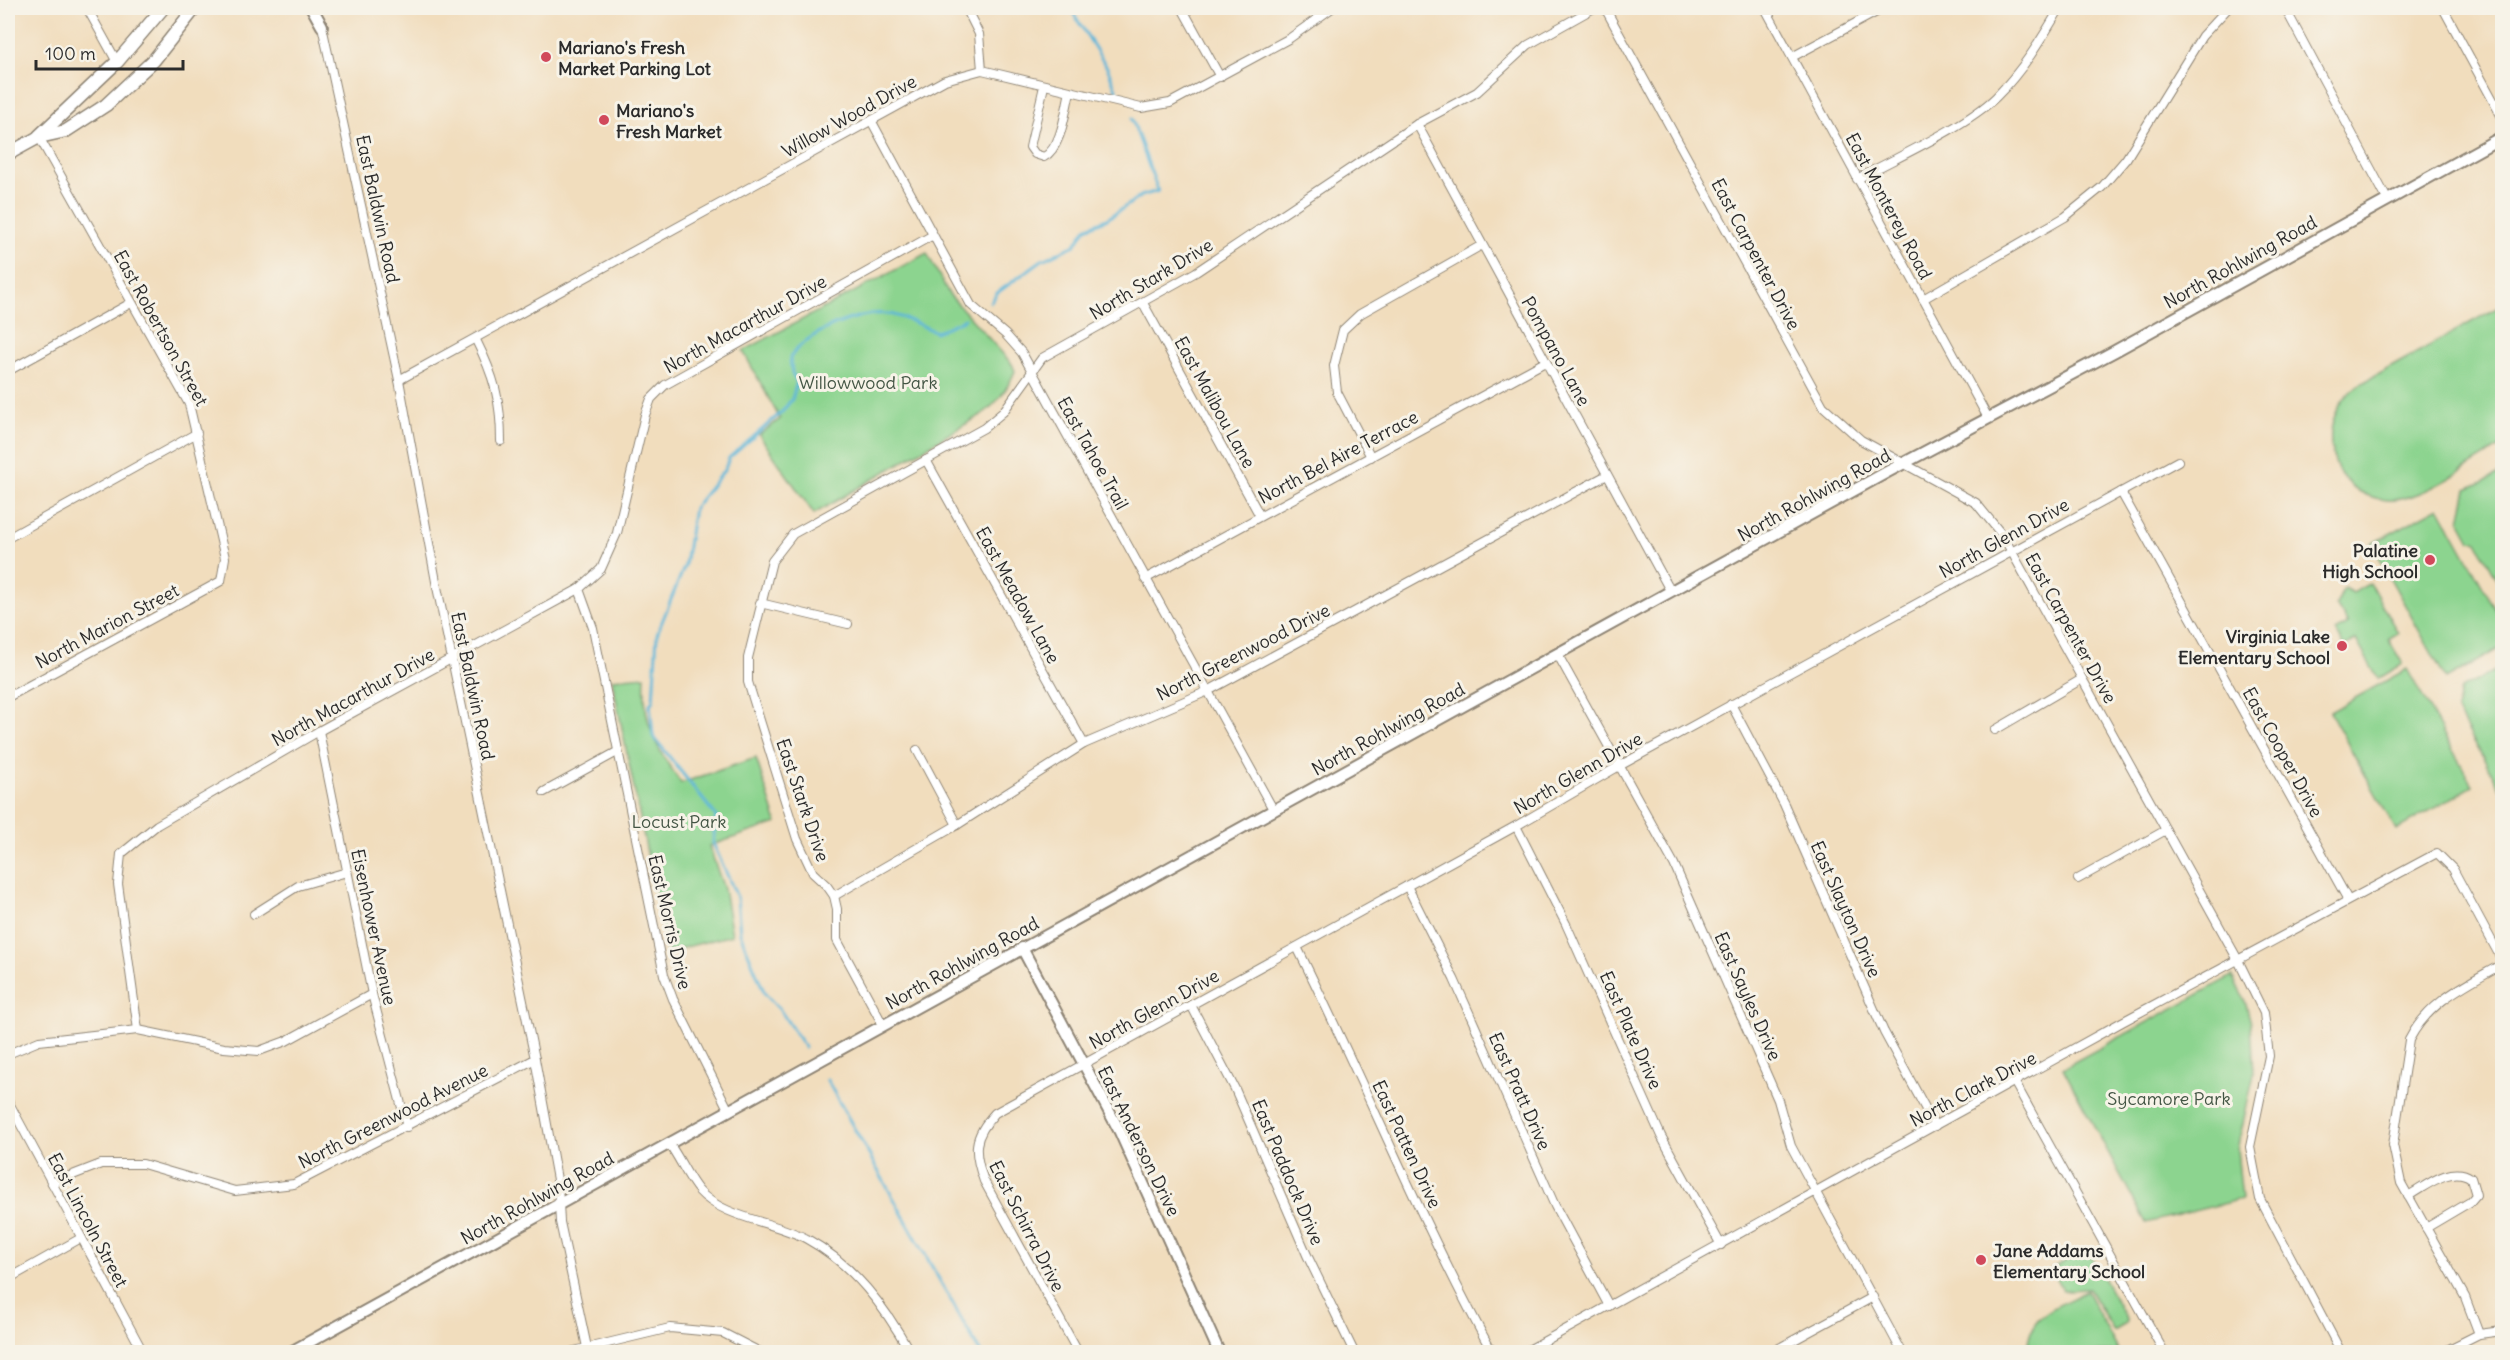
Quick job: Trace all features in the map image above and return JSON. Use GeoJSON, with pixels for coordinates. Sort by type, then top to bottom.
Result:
{"type":"FeatureCollection","features":[{"type":"Feature","properties":{"kind":"main road"},"geometry":{"type":"LineString","coordinates":[[8,154],[39,137],[117,62],[163,8]]}},
{"type":"Feature","properties":{"kind":"main road"},"geometry":{"type":"LineString","coordinates":[[39,137],[66,131],[106,105],[148,67],[197,8]]}},
{"type":"Feature","properties":{"kind":"street"},"geometry":{"type":"LineString","coordinates":[[87,8],[117,62]]}},
{"type":"Feature","properties":{"kind":"street"},"geometry":{"type":"LineString","coordinates":[[312,8],[322,26]]}},
{"type":"Feature","properties":{"kind":"street"},"geometry":{"type":"LineString","coordinates":[[321,8],[322,26]]}},
{"type":"Feature","properties":{"kind":"street"},"geometry":{"type":"LineString","coordinates":[[966,8],[979,34],[982,70]]}},
{"type":"Feature","properties":{"kind":"street"},"geometry":{"type":"LineString","coordinates":[[1182,8],[1220,77]]}},
{"type":"Feature","properties":{"kind":"street","name":"Willow Wood Drive"},"geometry":{"type":"LineString","coordinates":[[399,380],[476,340],[945,80],[982,70],[1141,108],[1170,103],[1290,38],[1332,8]]}},
{"type":"Feature","properties":{"kind":"street","name":"North Stark Drive"},"geometry":{"type":"LineString","coordinates":[[760,603],[772,561],[793,534],[984,428],[1003,412],[1042,358],[1196,272],[1417,124],[1477,92],[1528,45],[1594,8]]}},
{"type":"Feature","properties":{"kind":"street","name":"East Carpenter Drive"},"geometry":{"type":"LineString","coordinates":[[1605,8],[1823,406],[1855,436],[1976,503],[2012,550],[2238,960],[2264,1013],[2269,1056],[2250,1146],[2260,1199],[2341,1353]]}},
{"type":"Feature","properties":{"kind":"street","name":"East Monterey Road"},"geometry":{"type":"LineString","coordinates":[[1765,8],[1988,418]]}},
{"type":"Feature","properties":{"kind":"street"},"geometry":{"type":"LineString","coordinates":[[1792,57],[1884,8]]}},
{"type":"Feature","properties":{"kind":"street"},"geometry":{"type":"LineString","coordinates":[[1857,179],[1986,105],[2024,65],[2060,8]]}},
{"type":"Feature","properties":{"kind":"street"},"geometry":{"type":"LineString","coordinates":[[1923,299],[2065,217],[2102,187],[2126,159],[2202,36],[2228,8]]}},
{"type":"Feature","properties":{"kind":"street"},"geometry":{"type":"LineString","coordinates":[[2286,8],[2387,199]]}},
{"type":"Feature","properties":{"kind":"street"},"geometry":{"type":"LineString","coordinates":[[2443,8],[2502,117]]}},
{"type":"Feature","properties":{"kind":"street","name":"East Baldwin Road"},"geometry":{"type":"LineString","coordinates":[[322,26],[399,380],[452,659],[535,1059],[558,1185],[560,1222],[588,1351]]}},
{"type":"Feature","properties":{"kind":"street"},"geometry":{"type":"LineString","coordinates":[[1044,86],[1030,147],[1035,154],[1044,157],[1052,153],[1057,142],[1070,92]]}},
{"type":"Feature","properties":{"kind":"street","name":"East Tahoe Trail"},"geometry":{"type":"LineString","coordinates":[[872,122],[971,305],[1014,343],[1032,372],[1274,811]]}},
{"type":"Feature","properties":{"kind":"street","name":"Pompano Lane"},"geometry":{"type":"LineString","coordinates":[[1417,124],[1671,592]]}},
{"type":"Feature","properties":{"kind":"street","name":"East Robertson Street"},"geometry":{"type":"LineString","coordinates":[[39,137],[189,404],[225,558],[221,581]]}},
{"type":"Feature","properties":{"kind":"street","name":"North Rohlwing Road"},"geometry":{"type":"LineString","coordinates":[[291,1353],[1022,948],[2502,137]]}},
{"type":"Feature","properties":{"kind":"street","name":"North Macarthur Drive"},"geometry":{"type":"LineString","coordinates":[[138,1030],[118,884],[121,854],[157,825],[320,731],[579,589],[601,568],[617,533],[645,415],[651,399],[665,385],[933,235]]}},
{"type":"Feature","properties":{"kind":"street"},"geometry":{"type":"LineString","coordinates":[[1371,457],[1337,392],[1334,366],[1343,330],[1360,314],[1482,245]]}},
{"type":"Feature","properties":{"kind":"street"},"geometry":{"type":"LineString","coordinates":[[8,371],[131,303]]}},
{"type":"Feature","properties":{"kind":"street","name":"East Malibou Lane"},"geometry":{"type":"LineString","coordinates":[[1143,303],[1260,516]]}},
{"type":"Feature","properties":{"kind":"street"},"geometry":{"type":"LineString","coordinates":[[476,340],[494,376],[501,412],[501,441]]}},
{"type":"Feature","properties":{"kind":"street","name":"North Bel Aire Terrace"},"geometry":{"type":"LineString","coordinates":[[1145,579],[1545,362]]}},
{"type":"Feature","properties":{"kind":"street"},"geometry":{"type":"LineString","coordinates":[[8,538],[197,433]]}},
{"type":"Feature","properties":{"kind":"street","name":"East Meadow Lane"},"geometry":{"type":"LineString","coordinates":[[926,460],[1084,744]]}},
{"type":"Feature","properties":{"kind":"street","name":"North Glenn Drive"},"geometry":{"type":"LineString","coordinates":[[995,1113],[1516,826],[1731,704],[1814,662],[2012,550],[2178,461]]}},
{"type":"Feature","properties":{"kind":"street","name":"North Greenwood Drive"},"geometry":{"type":"LineString","coordinates":[[834,896],[957,825],[1084,744],[1208,691],[1607,475]]}},
{"type":"Feature","properties":{"kind":"street","name":"East Cooper Drive"},"geometry":{"type":"LineString","coordinates":[[2121,492],[2348,900]]}},
{"type":"Feature","properties":{"kind":"street","name":"North Marion Street"},"geometry":{"type":"LineString","coordinates":[[8,697],[221,581]]}},
{"type":"Feature","properties":{"kind":"street","name":"East Morris Drive"},"geometry":{"type":"LineString","coordinates":[[579,589],[593,628],[664,975],[673,999],[729,1111]]}},
{"type":"Feature","properties":{"kind":"street"},"geometry":{"type":"LineString","coordinates":[[760,603],[848,624]]}},
{"type":"Feature","properties":{"kind":"street","name":"East Stark Drive"},"geometry":{"type":"LineString","coordinates":[[760,603],[748,658],[748,682],[797,839],[813,873],[834,896]]}},
{"type":"Feature","properties":{"kind":"street","name":"East Sayles Drive"},"geometry":{"type":"LineString","coordinates":[[1558,655],[1674,864],[1778,1100],[1791,1146],[1902,1353]]}},
{"type":"Feature","properties":{"kind":"street"},"geometry":{"type":"LineString","coordinates":[[1995,730],[2082,679]]}},
{"type":"Feature","properties":{"kind":"street","name":"East Slayton Drive"},"geometry":{"type":"LineString","coordinates":[[1731,704],[1784,804],[1884,1032],[1935,1126]]}},
{"type":"Feature","properties":{"kind":"street","name":"Eisenhower Avenue"},"geometry":{"type":"LineString","coordinates":[[320,731],[372,994],[406,1127]]}},
{"type":"Feature","properties":{"kind":"street"},"geometry":{"type":"LineString","coordinates":[[916,750],[957,825]]}},
{"type":"Feature","properties":{"kind":"street"},"geometry":{"type":"LineString","coordinates":[[544,792],[617,752]]}},
{"type":"Feature","properties":{"kind":"street","name":"East Plate Drive"},"geometry":{"type":"LineString","coordinates":[[1516,826],[1566,924],[1661,1136],[1721,1245]]}},
{"type":"Feature","properties":{"kind":"street"},"geometry":{"type":"LineString","coordinates":[[2078,879],[2166,830]]}},
{"type":"Feature","properties":{"kind":"street","name":"North Clark Drive"},"geometry":{"type":"LineString","coordinates":[[1525,1353],[1935,1126],[2437,853],[2453,869],[2502,960]]}},
{"type":"Feature","properties":{"kind":"street"},"geometry":{"type":"LineString","coordinates":[[254,914],[298,886],[347,872]]}},
{"type":"Feature","properties":{"kind":"street","name":"East Pratt Drive"},"geometry":{"type":"LineString","coordinates":[[1407,886],[1454,979],[1555,1206],[1609,1306]]}},
{"type":"Feature","properties":{"kind":"street"},"geometry":{"type":"LineString","coordinates":[[834,896],[837,909],[837,940],[883,1025]]}},
{"type":"Feature","properties":{"kind":"street","name":"East Patten Drive"},"geometry":{"type":"LineString","coordinates":[[1297,947],[1344,1041],[1457,1289],[1492,1353]]}},
{"type":"Feature","properties":{"kind":"street","name":"East Anderson Drive"},"geometry":{"type":"LineString","coordinates":[[1022,948],[1119,1132],[1219,1353]]}},
{"type":"Feature","properties":{"kind":"street"},"geometry":{"type":"LineString","coordinates":[[2479,1334],[2465,1297],[2401,1183],[2393,1145],[2409,1040],[2420,1020],[2434,1005],[2502,964]]}},
{"type":"Feature","properties":{"kind":"street"},"geometry":{"type":"LineString","coordinates":[[8,1054],[39,1041],[138,1030],[224,1048],[259,1051],[286,1041],[372,994]]}},
{"type":"Feature","properties":{"kind":"street","name":"East Paddock Drive"},"geometry":{"type":"LineString","coordinates":[[1191,1005],[1235,1089],[1307,1255],[1354,1353]]}},
{"type":"Feature","properties":{"kind":"street","name":"North Greenwood Avenue"},"geometry":{"type":"LineString","coordinates":[[52,1183],[101,1164],[143,1164],[235,1191],[294,1184],[535,1059]]}},
{"type":"Feature","properties":{"kind":"street"},"geometry":{"type":"LineString","coordinates":[[2015,1083],[2164,1353]]}},
{"type":"Feature","properties":{"kind":"street","name":"East Lincoln Street"},"geometry":{"type":"LineString","coordinates":[[8,1101],[143,1353]]}},
{"type":"Feature","properties":{"kind":"street","name":"East Schirra Drive"},"geometry":{"type":"LineString","coordinates":[[995,1113],[980,1130],[975,1157],[984,1181],[1078,1353]]}},
{"type":"Feature","properties":{"kind":"street"},"geometry":{"type":"LineString","coordinates":[[670,1145],[699,1192],[715,1204],[774,1224],[808,1240],[842,1263],[876,1298],[910,1353]]}},
{"type":"Feature","properties":{"kind":"street"},"geometry":{"type":"LineString","coordinates":[[2408,1196],[2452,1173],[2464,1173],[2471,1178],[2476,1195],[2470,1202],[2426,1228]]}},
{"type":"Feature","properties":{"kind":"street"},"geometry":{"type":"LineString","coordinates":[[8,1279],[81,1238]]}},
{"type":"Feature","properties":{"kind":"street"},"geometry":{"type":"LineString","coordinates":[[1772,1353],[1873,1297]]}},
{"type":"Feature","properties":{"kind":"street"},"geometry":{"type":"LineString","coordinates":[[570,1353],[588,1351],[670,1328],[723,1333],[760,1353]]}},
{"type":"Feature","properties":{"kind":"street"},"geometry":{"type":"LineString","coordinates":[[2443,1353],[2479,1334],[2502,1331]]}},
{"type":"Feature","properties":{"kind":"green space","name":"Willowwood Park"},"geometry":{"type":"Polygon","coordinates":[[[927,253],[949,294],[1012,364],[1015,371],[1001,395],[981,415],[814,514],[759,435],[780,419],[743,351],[927,253]]]}},
{"type":"Feature","properties":{"kind":"green space"},"geometry":{"type":"Polygon","coordinates":[[[2502,305],[2502,446],[2430,488],[2400,499],[2387,500],[2367,495],[2351,485],[2339,471],[2333,455],[2331,437],[2334,418],[2343,401],[2357,386],[2502,305]]]}},
{"type":"Feature","properties":{"kind":"green space"},"geometry":{"type":"Polygon","coordinates":[[[2502,473],[2502,588],[2477,542],[2471,540],[2460,520],[2467,489],[2502,473]]]}},
{"type":"Feature","properties":{"kind":"green space"},"geometry":{"type":"Polygon","coordinates":[[[2439,507],[2502,621],[2502,647],[2446,679],[2371,544],[2439,507]]]}},
{"type":"Feature","properties":{"kind":"green space"},"geometry":{"type":"Polygon","coordinates":[[[2370,583],[2398,633],[2388,639],[2403,664],[2378,679],[2356,640],[2344,646],[2336,631],[2348,624],[2336,605],[2344,588],[2353,593],[2370,583]]]}},
{"type":"Feature","properties":{"kind":"green space"},"geometry":{"type":"Polygon","coordinates":[[[2502,667],[2501,790],[2456,709],[2461,689],[2502,667]]]}},
{"type":"Feature","properties":{"kind":"green space"},"geometry":{"type":"Polygon","coordinates":[[[2407,669],[2473,786],[2396,830],[2330,712],[2407,669]]]}},
{"type":"Feature","properties":{"kind":"green space","name":"Locust Park"},"geometry":{"type":"Polygon","coordinates":[[[645,676],[646,707],[652,733],[664,758],[681,783],[756,758],[777,823],[709,846],[724,889],[732,935],[667,952],[612,679],[645,676]]]}},
{"type":"Feature","properties":{"kind":"green space","name":"Sycamore Park"},"geometry":{"type":"Polygon","coordinates":[[[2232,976],[2245,1001],[2251,1023],[2254,1074],[2237,1150],[2242,1199],[2146,1223],[2063,1068],[2232,976]]]}},
{"type":"Feature","properties":{"kind":"green space"},"geometry":{"type":"Polygon","coordinates":[[[2087,1249],[2127,1321],[2114,1331],[2089,1289],[2063,1290],[2051,1269],[2087,1249]]]}},
{"type":"Feature","properties":{"kind":"green space"},"geometry":{"type":"Polygon","coordinates":[[[2087,1291],[2119,1352],[2028,1352],[2032,1328],[2038,1320],[2055,1307],[2087,1291]]]}},
{"type":"Feature","properties":{"kind":"waterway"},"geometry":{"type":"LineString","coordinates":[[1070,8],[1108,69],[1117,92]]}},
{"type":"Feature","properties":{"kind":"waterway"},"geometry":{"type":"LineString","coordinates":[[991,302],[997,293],[1042,260],[1075,245],[1086,228],[1107,219],[1141,196],[1158,191],[1132,119]]}},
{"type":"Feature","properties":{"kind":"waterway"},"geometry":{"type":"LineString","coordinates":[[805,1048],[780,1010],[765,994],[740,933],[737,897],[713,843],[716,816],[653,736],[650,704],[653,701],[657,634],[685,565],[694,508],[725,469],[729,458],[782,412],[792,399],[797,382],[792,373],[790,358],[797,349],[820,332],[863,316],[894,315],[936,332],[965,319]]}},
{"type":"Feature","properties":{"kind":"waterway"},"geometry":{"type":"LineString","coordinates":[[827,1080],[980,1352]]}},
{"type":"Feature","properties":{"kind":"place","name":"Mariano's Fresh Market Parking Lot"},"geometry":{"type":"Point","coordinates":[546,57]}},
{"type":"Feature","properties":{"kind":"place","name":"Mariano's Fresh Market"},"geometry":{"type":"Point","coordinates":[604,120]}},
{"type":"Feature","properties":{"kind":"place","name":"Palatine High School"},"geometry":{"type":"Point","coordinates":[2430,560]}},
{"type":"Feature","properties":{"kind":"place","name":"Virginia Lake Elementary School"},"geometry":{"type":"Point","coordinates":[2342,646]}},
{"type":"Feature","properties":{"kind":"place","name":"Jane Addams Elementary School"},"geometry":{"type":"Point","coordinates":[1981,1260]}}]}
